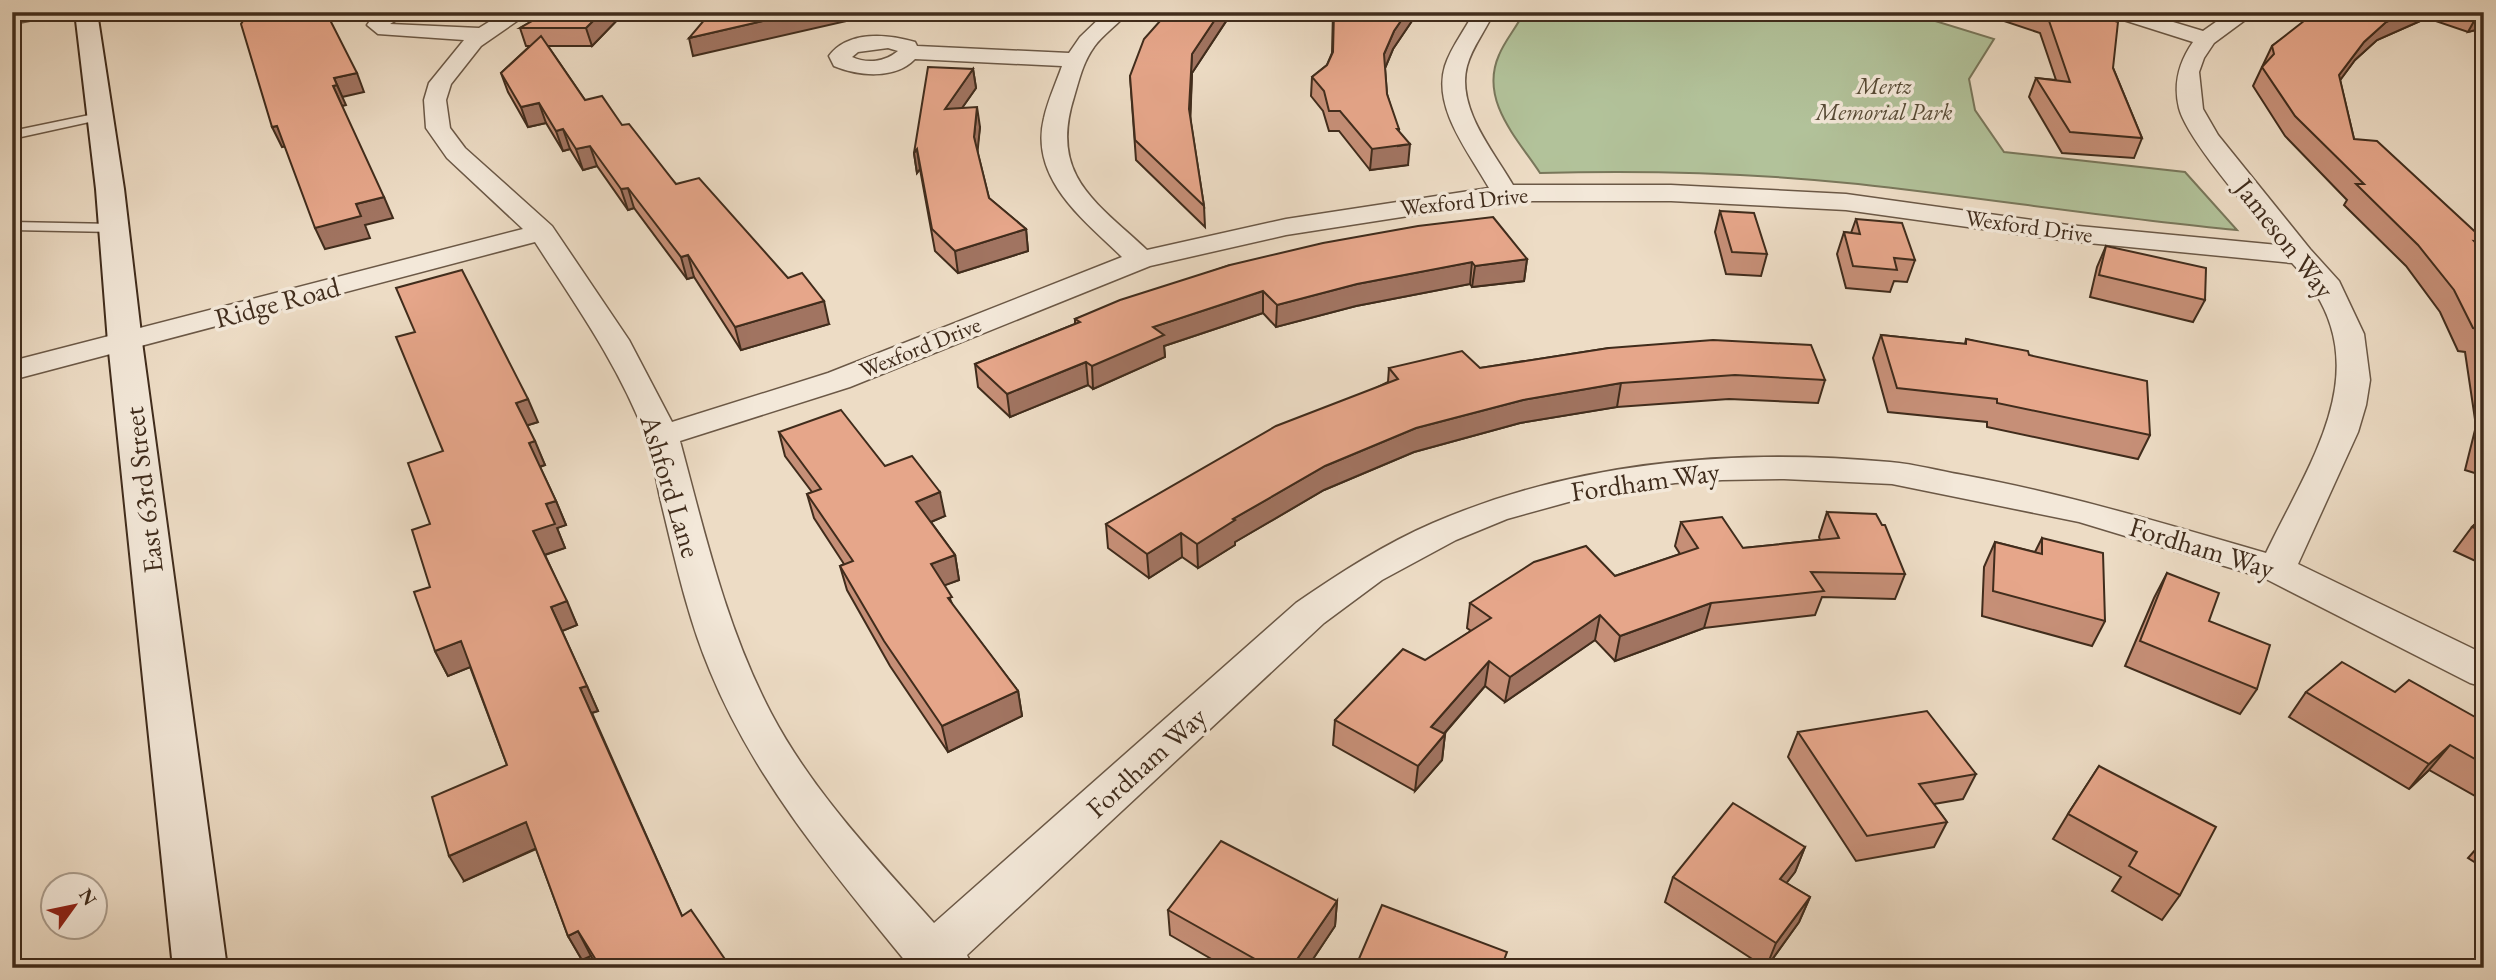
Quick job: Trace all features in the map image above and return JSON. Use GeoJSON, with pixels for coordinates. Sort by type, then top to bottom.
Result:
{"type":"FeatureCollection","features":[{"type":"Feature","properties":{"kind":"main road","name":"East 63rd Street"},"geometry":{"type":"LineString","coordinates":[[86,12],[114,228],[125,342],[200,968]]}},
{"type":"Feature","properties":{"kind":"street"},"geometry":{"type":"LineString","coordinates":[[399,12],[381,19],[377,25],[385,30],[483,24]]}},
{"type":"Feature","properties":{"kind":"street"},"geometry":{"type":"LineString","coordinates":[[1118,12],[1087,41],[1075,60],[1055,120],[1056,157],[1062,176],[1076,198],[1141,260]]}},
{"type":"Feature","properties":{"kind":"street"},"geometry":{"type":"LineString","coordinates":[[1484,12],[1455,69],[1457,98],[1466,124],[1505,193]]}},
{"type":"Feature","properties":{"kind":"street"},"geometry":{"type":"LineString","coordinates":[[2118,12],[2206,39]]}},
{"type":"Feature","properties":{"kind":"street","name":"Jameson Way"},"geometry":{"type":"LineString","coordinates":[[2246,12],[2230,20],[2206,39],[2193,58],[2188,72],[2191,109],[2207,138],[2300,255],[2325,281],[2349,334],[2354,380],[2350,405],[2341,432],[2277,569]]}},
{"type":"Feature","properties":{"kind":"street","name":"Ashford Lane"},"geometry":{"type":"LineString","coordinates":[[519,13],[483,24],[474,43],[440,83],[435,100],[438,128],[456,153],[542,232],[614,341],[662,436],[706,607],[730,671],[754,721],[780,766],[848,858],[940,962]]}},
{"type":"Feature","properties":{"kind":"street"},"geometry":{"type":"LineString","coordinates":[[909,52],[1075,60]]}},
{"type":"Feature","properties":{"kind":"street","name":"Wexford Drive"},"geometry":{"type":"LineString","coordinates":[[662,436],[839,380],[1141,260],[1337,218],[1505,193],[1671,193],[1846,202],[2068,233],[2300,255]]}},
{"type":"Feature","properties":{"kind":"street","name":"Ridge Road"},"geometry":{"type":"LineString","coordinates":[[12,371],[542,232]]}},
{"type":"Feature","properties":{"kind":"street","name":"Fordham Way"},"geometry":{"type":"LineString","coordinates":[[940,962],[1310,613],[1369,571],[1408,549],[1494,511],[1599,483],[1687,471],[1784,468],[1892,473],[2007,494],[2086,512],[2277,569],[2484,672]]}},
{"type":"Feature","properties":{"kind":"lane"},"geometry":{"type":"LineString","coordinates":[[12,21],[69,12]]}},
{"type":"Feature","properties":{"kind":"lane"},"geometry":{"type":"LineString","coordinates":[[12,135],[99,117]]}},
{"type":"Feature","properties":{"kind":"lane"},"geometry":{"type":"LineString","coordinates":[[12,226],[114,228]]}},
{"type":"Feature","properties":{"kind":"green space","name":"Mertz Memorial Park"},"geometry":{"type":"Polygon","coordinates":[[[1524,12],[1906,12],[1994,39],[1969,79],[1975,110],[2004,152],[2185,172],[2237,230],[1819,180],[1699,173],[1540,173],[1503,118],[1494,88],[1494,72],[1499,55],[1524,12]]]}},
{"type":"Feature","properties":{"kind":"building"},"geometry":{"type":"Polygon","coordinates":[[[249,12],[326,12],[357,73],[334,78],[337,85],[333,86],[384,197],[356,204],[361,216],[315,228],[277,126],[272,127],[241,24],[249,12]]]}},
{"type":"Feature","properties":{"kind":"building"},"geometry":{"type":"Polygon","coordinates":[[[548,12],[602,12],[586,28],[520,28],[548,12]]]}},
{"type":"Feature","properties":{"kind":"building"},"geometry":{"type":"Polygon","coordinates":[[[711,12],[802,12],[689,38],[711,12]]]}},
{"type":"Feature","properties":{"kind":"building"},"geometry":{"type":"Polygon","coordinates":[[[1168,12],[1220,12],[1192,54],[1189,109],[1204,206],[1135,140],[1130,76],[1144,39],[1168,12]]]}},
{"type":"Feature","properties":{"kind":"building"},"geometry":{"type":"Polygon","coordinates":[[[1334,12],[1407,12],[1394,31],[1384,54],[1387,94],[1397,129],[1410,144],[1372,149],[1340,111],[1329,111],[1324,91],[1312,77],[1327,65],[1333,52],[1334,12]]]}},
{"type":"Feature","properties":{"kind":"building"},"geometry":{"type":"Polygon","coordinates":[[[2037,12],[2093,12],[2091,13],[2118,22],[2113,68],[2142,138],[2070,132],[2036,78],[2070,82],[2047,15],[2037,12]]]}},
{"type":"Feature","properties":{"kind":"building"},"geometry":{"type":"Polygon","coordinates":[[[2320,12],[2409,12],[2386,22],[2364,42],[2339,75],[2354,139],[2377,141],[2484,240],[2474,241],[2484,252],[2484,355],[2479,329],[2473,328],[2454,290],[2418,245],[2356,184],[2364,184],[2295,116],[2262,67],[2274,54],[2272,46],[2309,17],[2320,12]]]}},
{"type":"Feature","properties":{"kind":"building"},"geometry":{"type":"Polygon","coordinates":[[[541,36],[585,100],[602,96],[622,125],[629,124],[676,184],[699,178],[788,278],[802,273],[824,301],[735,327],[688,255],[681,257],[628,188],[621,189],[590,146],[576,149],[563,129],[556,131],[539,103],[521,107],[501,73],[541,36]]]}},
{"type":"Feature","properties":{"kind":"building"},"geometry":{"type":"Polygon","coordinates":[[[928,67],[973,69],[945,109],[977,107],[974,137],[989,198],[1026,229],[955,251],[932,229],[917,149],[914,153],[928,67]]]}},
{"type":"Feature","properties":{"kind":"building"},"geometry":{"type":"Polygon","coordinates":[[[1720,211],[1754,213],[1767,254],[1732,252],[1720,211]]]}},
{"type":"Feature","properties":{"kind":"building"},"geometry":{"type":"Polygon","coordinates":[[[1493,217],[1527,259],[1475,266],[1472,262],[1357,284],[1277,305],[1263,291],[1153,327],[1164,335],[1092,366],[1086,362],[1007,394],[975,364],[1080,322],[1075,319],[1120,300],[1230,265],[1323,243],[1418,226],[1493,217]]]}},
{"type":"Feature","properties":{"kind":"building"},"geometry":{"type":"Polygon","coordinates":[[[1856,219],[1902,223],[1915,260],[1894,258],[1897,270],[1853,266],[1844,232],[1860,234],[1856,219]]]}},
{"type":"Feature","properties":{"kind":"building"},"geometry":{"type":"Polygon","coordinates":[[[2106,246],[2206,268],[2205,300],[2099,275],[2106,246]]]}},
{"type":"Feature","properties":{"kind":"building"},"geometry":{"type":"Polygon","coordinates":[[[462,270],[528,399],[516,403],[535,441],[529,443],[556,501],[546,504],[555,524],[533,531],[567,601],[551,607],[587,686],[580,688],[682,916],[691,910],[731,968],[601,968],[578,931],[568,936],[526,822],[449,856],[432,797],[507,765],[461,641],[435,651],[414,592],[430,587],[412,530],[430,524],[408,463],[443,451],[396,337],[415,332],[396,288],[462,270]]]}},
{"type":"Feature","properties":{"kind":"building"},"geometry":{"type":"Polygon","coordinates":[[[1881,335],[1966,344],[1966,339],[2028,351],[2029,355],[2147,381],[2150,435],[1997,403],[1997,399],[1897,388],[1881,335]]]}},
{"type":"Feature","properties":{"kind":"building"},"geometry":{"type":"Polygon","coordinates":[[[1713,340],[1811,345],[1825,380],[1735,375],[1621,383],[1523,400],[1416,428],[1325,466],[1233,519],[1235,520],[1197,544],[1181,533],[1147,554],[1106,524],[1276,426],[1398,379],[1389,368],[1462,351],[1480,368],[1609,348],[1713,340]]]}},
{"type":"Feature","properties":{"kind":"building"},"geometry":{"type":"Polygon","coordinates":[[[841,410],[885,466],[912,456],[940,492],[916,502],[955,555],[931,564],[952,597],[948,598],[1018,691],[942,726],[884,641],[840,566],[853,561],[807,494],[821,489],[779,432],[841,410]]]}},
{"type":"Feature","properties":{"kind":"building"},"geometry":{"type":"Polygon","coordinates":[[[1827,512],[1876,514],[1882,525],[1885,525],[1905,574],[1811,572],[1824,591],[1711,603],[1620,636],[1600,615],[1510,677],[1489,661],[1431,727],[1445,734],[1418,766],[1335,720],[1403,649],[1425,660],[1491,618],[1470,603],[1534,562],[1586,546],[1615,576],[1698,548],[1681,522],[1722,517],[1743,548],[1839,538],[1827,512]]]}},
{"type":"Feature","properties":{"kind":"building"},"geometry":{"type":"Polygon","coordinates":[[[2484,516],[2484,532],[2472,527],[2484,516]]]}},
{"type":"Feature","properties":{"kind":"building"},"geometry":{"type":"Polygon","coordinates":[[[2042,538],[2103,553],[2105,621],[1993,591],[1995,542],[2042,554],[2042,538]]]}},
{"type":"Feature","properties":{"kind":"building"},"geometry":{"type":"Polygon","coordinates":[[[2167,573],[2219,593],[2209,621],[2270,645],[2257,689],[2140,641],[2167,573]]]}},
{"type":"Feature","properties":{"kind":"building"},"geometry":{"type":"Polygon","coordinates":[[[2342,662],[2395,692],[2409,680],[2484,722],[2484,764],[2450,745],[2429,764],[2306,692],[2342,662]]]}},
{"type":"Feature","properties":{"kind":"building"},"geometry":{"type":"Polygon","coordinates":[[[1927,711],[1976,774],[1919,784],[1947,822],[1867,836],[1798,732],[1927,711]]]}},
{"type":"Feature","properties":{"kind":"building"},"geometry":{"type":"Polygon","coordinates":[[[2099,766],[2216,827],[2180,895],[2129,866],[2137,852],[2068,814],[2099,766]]]}},
{"type":"Feature","properties":{"kind":"building"},"geometry":{"type":"Polygon","coordinates":[[[1733,803],[1805,847],[1780,879],[1810,897],[1776,943],[1673,877],[1733,803]]]}},
{"type":"Feature","properties":{"kind":"building"},"geometry":{"type":"Polygon","coordinates":[[[1221,841],[1337,901],[1291,968],[1271,968],[1168,910],[1221,841]]]}},
{"type":"Feature","properties":{"kind":"building"},"geometry":{"type":"Polygon","coordinates":[[[1382,905],[1507,952],[1501,968],[1355,968],[1382,905]]]}}]}
